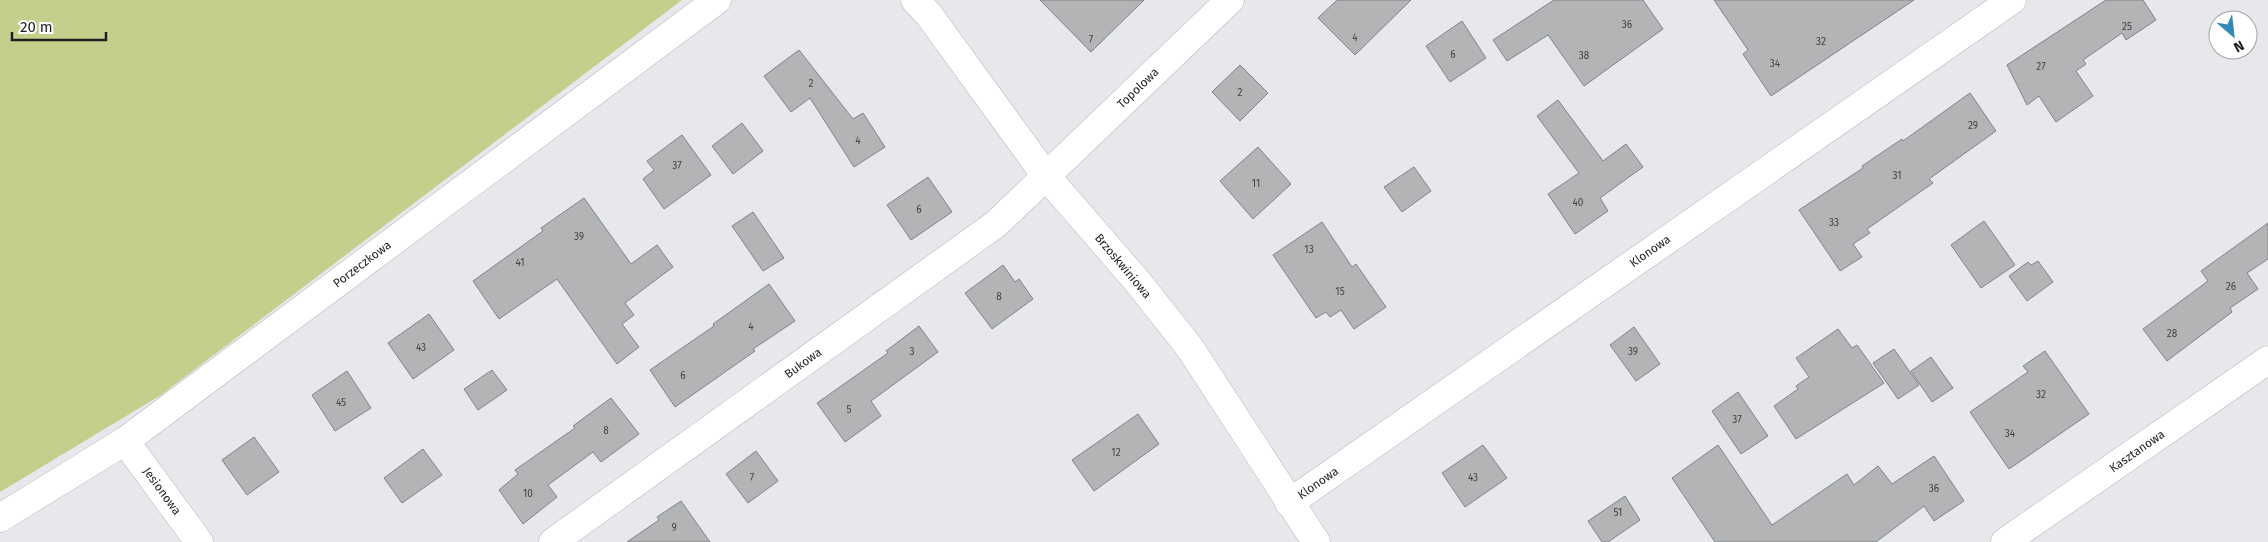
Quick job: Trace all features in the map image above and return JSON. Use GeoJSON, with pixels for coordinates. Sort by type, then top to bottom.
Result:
{"type":"FeatureCollection","features":[{"type":"Feature","properties":{"kind":"street","name":"Porzeczkowa"},"geometry":{"type":"LineString","coordinates":[[0,518],[125,441],[717,0]]}},
{"type":"Feature","properties":{"kind":"street","name":"Brzoskwiniowa"},"geometry":{"type":"LineString","coordinates":[[915,0],[929,15],[1046,176],[1137,281],[1190,348],[1316,542]]}},
{"type":"Feature","properties":{"kind":"street","name":"Topolowa"},"geometry":{"type":"LineString","coordinates":[[1046,176],[1230,0]]}},
{"type":"Feature","properties":{"kind":"street","name":"Klonowa"},"geometry":{"type":"LineString","coordinates":[[1289,503],[2012,0]]}},
{"type":"Feature","properties":{"kind":"street","name":"Bukowa"},"geometry":{"type":"LineString","coordinates":[[553,542],[996,224],[1046,176]]}},
{"type":"Feature","properties":{"kind":"street","name":"Kasztanowa"},"geometry":{"type":"LineString","coordinates":[[2006,542],[2268,360]]}},
{"type":"Feature","properties":{"kind":"street","name":"Jesionowa"},"geometry":{"type":"LineString","coordinates":[[125,441],[199,542]]}},
{"type":"Feature","properties":{"kind":"green space"},"geometry":{"type":"Polygon","coordinates":[[[0,0],[682,0],[161,395],[0,492],[0,0]]]}},
{"type":"Feature","properties":{"kind":"building"},"geometry":{"type":"Polygon","coordinates":[[[1040,0],[1144,0],[1091,52],[1040,0]]]}},
{"type":"Feature","properties":{"kind":"building"},"geometry":{"type":"Polygon","coordinates":[[[1337,0],[1411,0],[1355,55],[1318,18],[1337,0]]]}},
{"type":"Feature","properties":{"kind":"building"},"geometry":{"type":"Polygon","coordinates":[[[1554,0],[1643,0],[1663,29],[1584,86],[1548,35],[1507,61],[1493,40],[1554,0]]]}},
{"type":"Feature","properties":{"kind":"building"},"geometry":{"type":"Polygon","coordinates":[[[1714,0],[1914,0],[1771,96],[1743,54],[1748,50],[1714,0]]]}},
{"type":"Feature","properties":{"kind":"building"},"geometry":{"type":"Polygon","coordinates":[[[2106,0],[2143,0],[2156,20],[2126,40],[2122,33],[2083,60],[2086,64],[2076,71],[2093,96],[2056,122],[2039,96],[2027,105],[2007,65],[2106,0]]]}},
{"type":"Feature","properties":{"kind":"building"},"geometry":{"type":"Polygon","coordinates":[[[1462,21],[1486,58],[1450,82],[1426,46],[1462,21]]]}},
{"type":"Feature","properties":{"kind":"building"},"geometry":{"type":"Polygon","coordinates":[[[799,50],[853,119],[863,113],[885,147],[854,167],[810,98],[791,112],[764,76],[799,50]]]}},
{"type":"Feature","properties":{"kind":"building"},"geometry":{"type":"Polygon","coordinates":[[[1240,65],[1268,93],[1240,121],[1212,92],[1240,65]]]}},
{"type":"Feature","properties":{"kind":"building"},"geometry":{"type":"Polygon","coordinates":[[[1970,93],[1996,131],[1929,179],[1933,183],[1867,229],[1870,233],[1853,244],[1862,257],[1840,271],[1799,210],[1863,168],[1862,166],[1902,139],[1903,141],[1970,93]]]}},
{"type":"Feature","properties":{"kind":"building"},"geometry":{"type":"Polygon","coordinates":[[[1558,100],[1603,161],[1626,144],[1643,167],[1600,198],[1608,211],[1575,234],[1548,194],[1579,173],[1537,116],[1558,100]]]}},
{"type":"Feature","properties":{"kind":"building"},"geometry":{"type":"Polygon","coordinates":[[[742,123],[763,151],[733,174],[712,146],[742,123]]]}},
{"type":"Feature","properties":{"kind":"building"},"geometry":{"type":"Polygon","coordinates":[[[682,135],[711,175],[664,209],[643,179],[654,170],[647,161],[682,135]]]}},
{"type":"Feature","properties":{"kind":"building"},"geometry":{"type":"Polygon","coordinates":[[[1258,147],[1291,184],[1253,219],[1220,181],[1258,147]]]}},
{"type":"Feature","properties":{"kind":"building"},"geometry":{"type":"Polygon","coordinates":[[[1414,167],[1431,191],[1402,212],[1384,187],[1414,167]]]}},
{"type":"Feature","properties":{"kind":"building"},"geometry":{"type":"Polygon","coordinates":[[[928,177],[952,212],[911,240],[887,205],[928,177]]]}},
{"type":"Feature","properties":{"kind":"building"},"geometry":{"type":"Polygon","coordinates":[[[584,198],[631,264],[657,245],[673,267],[625,303],[634,315],[622,324],[639,347],[617,364],[557,279],[499,319],[473,281],[543,231],[541,228],[584,198]]]}},
{"type":"Feature","properties":{"kind":"building"},"geometry":{"type":"Polygon","coordinates":[[[753,212],[784,258],[763,271],[732,226],[753,212]]]}},
{"type":"Feature","properties":{"kind":"building"},"geometry":{"type":"Polygon","coordinates":[[[1984,221],[2015,265],[1981,288],[1951,245],[1984,221]]]}},
{"type":"Feature","properties":{"kind":"building"},"geometry":{"type":"Polygon","coordinates":[[[1322,222],[1352,267],[1356,264],[1386,307],[1354,329],[1341,310],[1330,317],[1326,312],[1316,318],[1273,255],[1322,222]]]}},
{"type":"Feature","properties":{"kind":"building"},"geometry":{"type":"Polygon","coordinates":[[[2268,223],[2268,259],[2247,273],[2258,289],[2230,308],[2232,312],[2167,361],[2143,329],[2208,281],[2201,271],[2268,223]]]}},
{"type":"Feature","properties":{"kind":"building"},"geometry":{"type":"Polygon","coordinates":[[[2038,261],[2053,282],[2027,301],[2009,276],[2028,262],[2031,265],[2038,261]]]}},
{"type":"Feature","properties":{"kind":"building"},"geometry":{"type":"Polygon","coordinates":[[[1003,265],[1015,282],[1019,279],[1033,299],[992,329],[965,293],[1003,265]]]}},
{"type":"Feature","properties":{"kind":"building"},"geometry":{"type":"Polygon","coordinates":[[[769,284],[795,321],[753,349],[755,351],[675,407],[650,370],[714,326],[713,324],[769,284]]]}},
{"type":"Feature","properties":{"kind":"building"},"geometry":{"type":"Polygon","coordinates":[[[429,314],[454,350],[413,379],[388,343],[429,314]]]}},
{"type":"Feature","properties":{"kind":"building"},"geometry":{"type":"Polygon","coordinates":[[[919,326],[938,352],[871,401],[881,416],[845,442],[817,403],[888,353],[886,351],[919,326]]]}},
{"type":"Feature","properties":{"kind":"building"},"geometry":{"type":"Polygon","coordinates":[[[1634,327],[1660,364],[1636,381],[1610,345],[1634,327]]]}},
{"type":"Feature","properties":{"kind":"building"},"geometry":{"type":"Polygon","coordinates":[[[1838,329],[1852,348],[1857,345],[1884,383],[1796,439],[1774,406],[1798,389],[1796,386],[1809,377],[1796,358],[1838,329]]]}},
{"type":"Feature","properties":{"kind":"building"},"geometry":{"type":"Polygon","coordinates":[[[1894,349],[1919,385],[1898,399],[1873,363],[1894,349]]]}},
{"type":"Feature","properties":{"kind":"building"},"geometry":{"type":"Polygon","coordinates":[[[2045,351],[2089,414],[2009,469],[1970,412],[2028,372],[2023,366],[2045,351]]]}},
{"type":"Feature","properties":{"kind":"building"},"geometry":{"type":"Polygon","coordinates":[[[1931,357],[1953,388],[1932,402],[1911,371],[1931,357]]]}},
{"type":"Feature","properties":{"kind":"building"},"geometry":{"type":"Polygon","coordinates":[[[492,370],[507,390],[478,410],[464,389],[492,370]]]}},
{"type":"Feature","properties":{"kind":"building"},"geometry":{"type":"Polygon","coordinates":[[[347,371],[371,408],[335,431],[312,395],[347,371]]]}},
{"type":"Feature","properties":{"kind":"building"},"geometry":{"type":"Polygon","coordinates":[[[1738,392],[1768,436],[1741,454],[1712,411],[1738,392]]]}},
{"type":"Feature","properties":{"kind":"building"},"geometry":{"type":"Polygon","coordinates":[[[611,398],[639,434],[601,462],[593,452],[548,485],[557,497],[523,524],[499,490],[518,474],[515,470],[575,428],[573,426],[611,398]]]}},
{"type":"Feature","properties":{"kind":"building"},"geometry":{"type":"Polygon","coordinates":[[[1138,414],[1159,444],[1094,491],[1072,460],[1138,414]]]}},
{"type":"Feature","properties":{"kind":"building"},"geometry":{"type":"Polygon","coordinates":[[[254,437],[279,472],[247,495],[222,460],[254,437]]]}},
{"type":"Feature","properties":{"kind":"building"},"geometry":{"type":"Polygon","coordinates":[[[1483,445],[1507,478],[1465,507],[1442,473],[1483,445]]]}},
{"type":"Feature","properties":{"kind":"building"},"geometry":{"type":"Polygon","coordinates":[[[1718,445],[1772,525],[1847,474],[1854,485],[1878,466],[1892,484],[1934,456],[1964,501],[1934,521],[1924,506],[1876,542],[1715,542],[1672,478],[1718,445]]]}},
{"type":"Feature","properties":{"kind":"building"},"geometry":{"type":"Polygon","coordinates":[[[423,449],[442,475],[402,503],[384,478],[423,449]]]}},
{"type":"Feature","properties":{"kind":"building"},"geometry":{"type":"Polygon","coordinates":[[[756,451],[778,481],[748,503],[726,474],[756,451]]]}},
{"type":"Feature","properties":{"kind":"building"},"geometry":{"type":"Polygon","coordinates":[[[1625,496],[1640,520],[1608,542],[1602,542],[1588,521],[1625,496]]]}},
{"type":"Feature","properties":{"kind":"building"},"geometry":{"type":"Polygon","coordinates":[[[681,501],[710,542],[627,542],[659,520],[657,517],[681,501]]]}}]}
